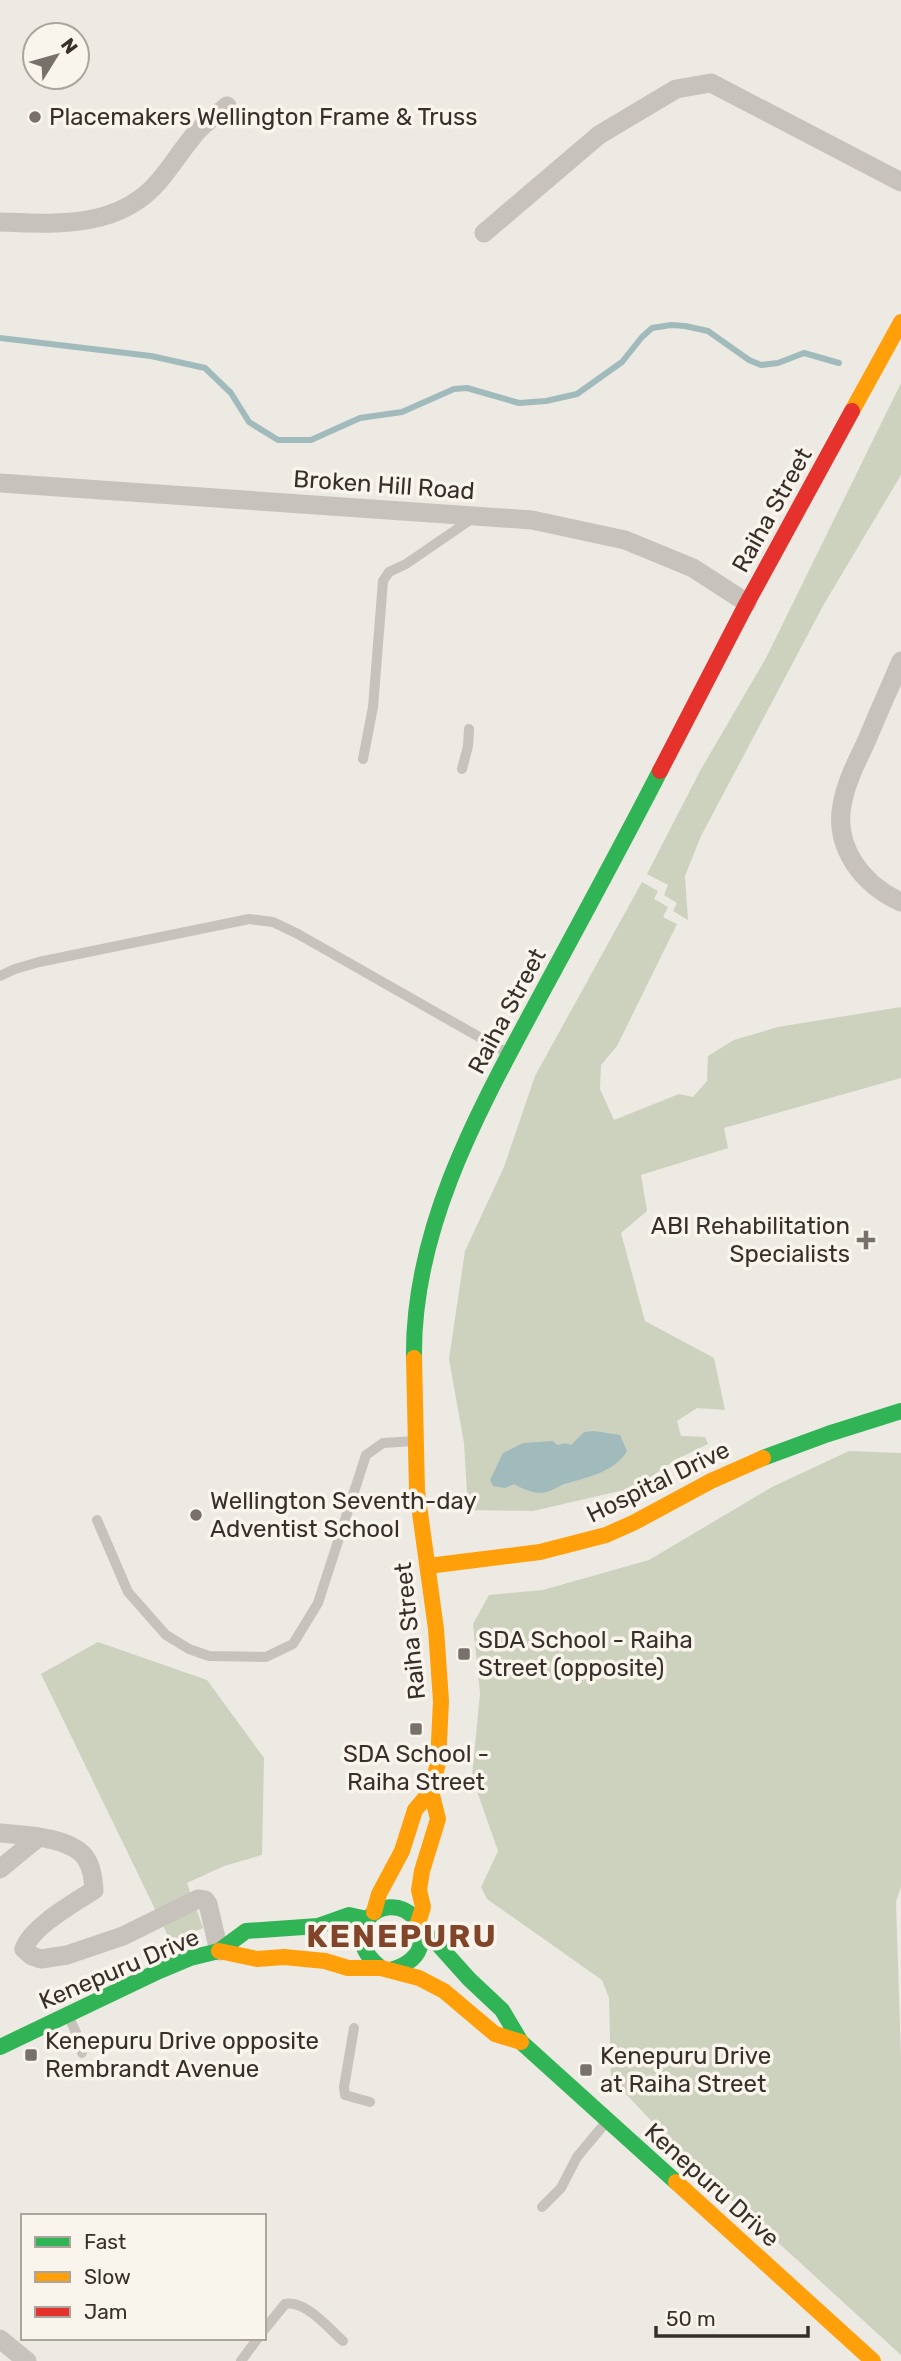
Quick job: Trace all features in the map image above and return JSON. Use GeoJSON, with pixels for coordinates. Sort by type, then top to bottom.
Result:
{"type":"FeatureCollection","features":[{"type":"Feature","properties":{"kind":"main road","name":"Raiha Street"},"geometry":{"type":"LineString","coordinates":[[371,1916],[379,1894],[402,1851],[415,1810],[431,1791],[438,1763],[441,1701],[436,1629],[417,1491],[414,1333],[426,1254],[453,1172],[480,1109],[615,858],[747,603],[901,322]]}},
{"type":"Feature","properties":{"kind":"main road","name":"Hospital Drive"},"geometry":{"type":"LineString","coordinates":[[428,1566],[550,1552],[607,1535],[736,1469],[818,1436],[901,1410]]}},
{"type":"Feature","properties":{"kind":"main road","name":"Raiha Street"},"geometry":{"type":"LineString","coordinates":[[420,1927],[422,1907],[419,1890],[422,1871],[438,1819],[431,1791]]}},
{"type":"Feature","properties":{"kind":"main road","name":"Kenepuru Drive"},"geometry":{"type":"LineString","coordinates":[[0,2047],[190,1958],[219,1951],[246,1931],[318,1926],[349,1915],[371,1916],[383,1908],[403,1910],[412,1915],[469,1979],[502,2010],[521,2042],[873,2361]]}},
{"type":"Feature","properties":{"kind":"main road"},"geometry":{"type":"LineString","coordinates":[[371,1916],[360,1937],[361,1947],[372,1964],[386,1969],[400,1969],[416,1958],[423,1941],[420,1927]]}},
{"type":"Feature","properties":{"kind":"main road","name":"Kenepuru Drive"},"geometry":{"type":"LineString","coordinates":[[219,1951],[257,1959],[284,1957],[325,1961],[348,1968],[386,1969],[419,1978],[436,1987],[495,2034],[521,2042]]}},
{"type":"Feature","properties":{"kind":"street"},"geometry":{"type":"LineString","coordinates":[[484,233],[599,135],[676,89],[711,83],[901,182]]}},
{"type":"Feature","properties":{"kind":"street"},"geometry":{"type":"LineString","coordinates":[[0,222],[64,224],[107,216],[125,208],[147,194],[195,134],[227,106]]}},
{"type":"Feature","properties":{"kind":"street","name":"Broken Hill Road"},"geometry":{"type":"LineString","coordinates":[[0,483],[532,520],[625,540],[693,568],[747,603]]}},
{"type":"Feature","properties":{"kind":"street"},"geometry":{"type":"LineString","coordinates":[[901,661],[847,785],[841,816],[845,842],[858,869],[885,895],[901,902]]}},
{"type":"Feature","properties":{"kind":"street"},"geometry":{"type":"LineString","coordinates":[[0,1833],[39,1837],[70,1846],[85,1856],[92,1870],[94,1890],[27,1940],[24,1949],[32,1956],[41,1959],[67,1955],[123,1936],[198,1899],[205,1900],[208,1904],[219,1951]]}},
{"type":"Feature","properties":{"kind":"street"},"geometry":{"type":"LineString","coordinates":[[0,1869],[39,1837]]}},
{"type":"Feature","properties":{"kind":"street"},"geometry":{"type":"LineString","coordinates":[[0,2339],[27,2361]]}},
{"type":"Feature","properties":{"kind":"lane"},"geometry":{"type":"LineString","coordinates":[[363,759],[373,708],[383,581],[389,572],[406,564],[475,516]]}},
{"type":"Feature","properties":{"kind":"lane"},"geometry":{"type":"LineString","coordinates":[[462,769],[469,729]]}},
{"type":"Feature","properties":{"kind":"lane"},"geometry":{"type":"LineString","coordinates":[[0,976],[15,968],[39,962],[182,932],[249,919],[273,922],[509,1054]]}},
{"type":"Feature","properties":{"kind":"lane"},"geometry":{"type":"LineString","coordinates":[[97,1520],[128,1592],[166,1635],[189,1650],[209,1656],[266,1657],[293,1644],[318,1602],[366,1455],[383,1443],[417,1440]]}},
{"type":"Feature","properties":{"kind":"lane"},"geometry":{"type":"LineString","coordinates":[[68,2013],[82,2053]]}},
{"type":"Feature","properties":{"kind":"lane"},"geometry":{"type":"LineString","coordinates":[[354,2028],[345,2095],[369,2102]]}},
{"type":"Feature","properties":{"kind":"lane"},"geometry":{"type":"LineString","coordinates":[[542,2207],[561,2188],[577,2157],[607,2120]]}},
{"type":"Feature","properties":{"kind":"lane"},"geometry":{"type":"LineString","coordinates":[[266,2328],[285,2304],[292,2303],[303,2306],[343,2341]]}},
{"type":"Feature","properties":{"kind":"lane"},"geometry":{"type":"LineString","coordinates":[[241,2361],[257,2340]]}},
{"type":"Feature","properties":{"kind":"green space"},"geometry":{"type":"Polygon","coordinates":[[[901,383],[901,475],[824,604],[701,836],[685,876],[688,920],[673,911],[677,903],[664,895],[668,885],[647,874],[700,771],[766,658],[901,383]]]}},
{"type":"Feature","properties":{"kind":"green space"},"geometry":{"type":"Polygon","coordinates":[[[642,882],[658,891],[654,899],[668,907],[663,917],[677,924],[617,1046],[601,1065],[600,1089],[614,1120],[679,1094],[693,1097],[707,1081],[708,1056],[734,1040],[778,1027],[901,1007],[901,1078],[724,1128],[728,1148],[641,1175],[647,1211],[621,1233],[645,1321],[714,1358],[725,1410],[697,1408],[677,1421],[681,1436],[705,1437],[708,1444],[675,1460],[637,1487],[533,1511],[468,1510],[464,1443],[449,1359],[465,1251],[504,1167],[535,1076],[642,882]],[[581,1437],[571,1445],[557,1445],[514,1483],[534,1492],[552,1490],[566,1484],[581,1437]]]}},
{"type":"Feature","properties":{"kind":"green space"},"geometry":{"type":"Polygon","coordinates":[[[849,1451],[901,1453],[901,1887],[896,1902],[901,2057],[901,2355],[689,2161],[611,2078],[609,1998],[602,1980],[487,1899],[481,1887],[498,1851],[472,1777],[480,1693],[473,1624],[489,1595],[543,1590],[649,1560],[772,1487],[849,1451]]]}},
{"type":"Feature","properties":{"kind":"green space"},"geometry":{"type":"Polygon","coordinates":[[[98,1642],[207,1680],[264,1758],[262,1855],[224,1866],[187,1883],[203,1928],[171,1942],[41,1674],[98,1642]]]}},
{"type":"Feature","properties":{"kind":"water"},"geometry":{"type":"Polygon","coordinates":[[[584,1432],[620,1435],[627,1451],[607,1469],[543,1493],[529,1491],[514,1484],[505,1488],[493,1486],[490,1480],[503,1453],[523,1443],[553,1441],[557,1445],[571,1445],[584,1432]]]}},
{"type":"Feature","properties":{"kind":"waterway"},"geometry":{"type":"LineString","coordinates":[[0,338],[151,356],[205,368],[231,393],[249,422],[278,440],[311,440],[360,418],[402,412],[454,389],[467,388],[519,403],[546,401],[577,394],[622,362],[652,328],[671,325],[708,331],[749,360],[761,365],[778,363],[804,353],[839,363]]}},
{"type":"Feature","properties":{"kind":"traffic: fast"},"geometry":{"type":"LineString","coordinates":[[414,1358],[417,1308],[425,1260],[438,1212],[456,1165],[499,1074],[660,771]]}},
{"type":"Feature","properties":{"kind":"traffic: fast"},"geometry":{"type":"LineString","coordinates":[[763,1458],[901,1411]]}},
{"type":"Feature","properties":{"kind":"traffic: fast"},"geometry":{"type":"LineString","coordinates":[[381,1968],[368,1954],[362,1941],[363,1928],[378,1910],[390,1907],[402,1909],[418,1923],[422,1932],[421,1943],[410,1961],[390,1970]]}},
{"type":"Feature","properties":{"kind":"traffic: fast"},"geometry":{"type":"LineString","coordinates":[[0,2047],[159,1971],[190,1958],[219,1951],[246,1931],[318,1926],[349,1915],[367,1919]]}},
{"type":"Feature","properties":{"kind":"traffic: fast"},"geometry":{"type":"LineString","coordinates":[[422,1931],[502,2010],[521,2042],[676,2182]]}},
{"type":"Feature","properties":{"kind":"traffic: slow"},"geometry":{"type":"LineString","coordinates":[[852,411],[901,322]]}},
{"type":"Feature","properties":{"kind":"traffic: slow"},"geometry":{"type":"LineString","coordinates":[[374,1912],[379,1894],[402,1851],[415,1810],[431,1791],[438,1763],[441,1701],[436,1629],[417,1491],[414,1358]]}},
{"type":"Feature","properties":{"kind":"traffic: slow"},"geometry":{"type":"LineString","coordinates":[[428,1566],[540,1552],[606,1535],[711,1481],[763,1458]]}},
{"type":"Feature","properties":{"kind":"traffic: slow"},"geometry":{"type":"LineString","coordinates":[[418,1923],[423,1907],[419,1890],[422,1871],[438,1819],[431,1791]]}},
{"type":"Feature","properties":{"kind":"traffic: slow"},"geometry":{"type":"LineString","coordinates":[[219,1951],[257,1959],[284,1957],[325,1961],[348,1968],[381,1968],[419,1978],[444,1991],[495,2034],[521,2042]]}},
{"type":"Feature","properties":{"kind":"traffic: slow"},"geometry":{"type":"LineString","coordinates":[[676,2182],[873,2361]]}},
{"type":"Feature","properties":{"kind":"traffic: jam"},"geometry":{"type":"LineString","coordinates":[[660,771],[747,603],[852,411]]}},
{"type":"Feature","properties":{"kind":"place","name":"Placemakers Wellington Frame & Truss"},"geometry":{"type":"Point","coordinates":[35,117]}},
{"type":"Feature","properties":{"kind":"place","name":"ABI Rehabilitation Specialists"},"geometry":{"type":"Point","coordinates":[866,1240]}},
{"type":"Feature","properties":{"kind":"place","name":"Wellington Seventh-day Adventist School"},"geometry":{"type":"Point","coordinates":[196,1515]}},
{"type":"Feature","properties":{"kind":"place","name":"SDA School - Raiha Street (opposite)"},"geometry":{"type":"Point","coordinates":[464,1654]}},
{"type":"Feature","properties":{"kind":"place","name":"SDA School - Raiha Street"},"geometry":{"type":"Point","coordinates":[416,1729]}},
{"type":"Feature","properties":{"kind":"place","name":"Kenepuru Drive opposite Rembrandt Avenue"},"geometry":{"type":"Point","coordinates":[31,2055]}},
{"type":"Feature","properties":{"kind":"place","name":"Kenepuru Drive at Raiha Street"},"geometry":{"type":"Point","coordinates":[586,2070]}},
{"type":"Feature","properties":{"kind":"district","name":"KENEPURU"},"geometry":{"type":"Point","coordinates":[402,1936]}}]}
